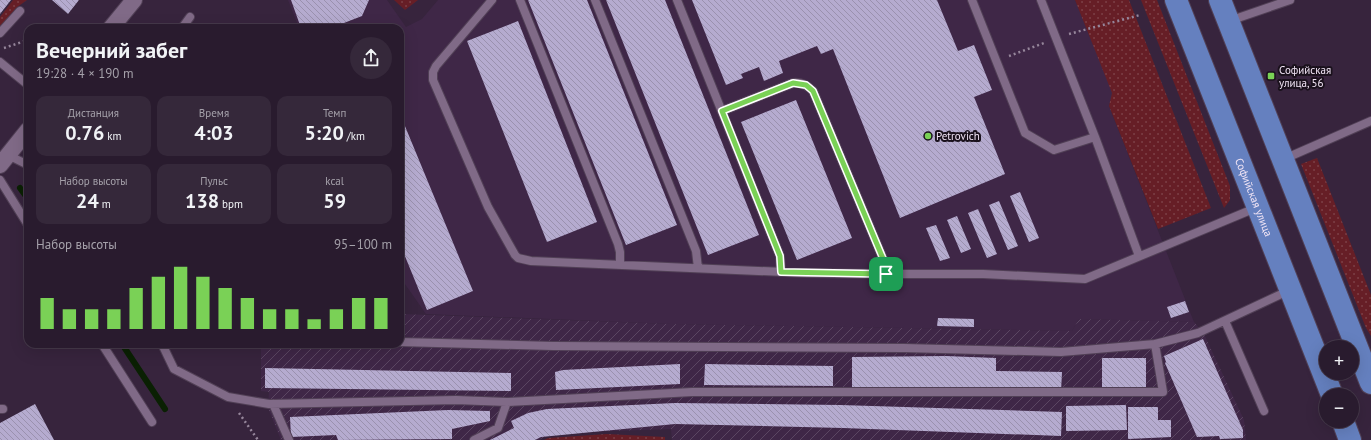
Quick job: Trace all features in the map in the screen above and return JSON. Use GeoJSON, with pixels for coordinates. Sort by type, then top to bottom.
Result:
{"type":"FeatureCollection","features":[{"type":"Feature","properties":{"kind":"main road","name":"Софийская улица"},"geometry":{"type":"LineString","coordinates":[[1176,0],[1329,388]]}},
{"type":"Feature","properties":{"kind":"main road"},"geometry":{"type":"LineString","coordinates":[[1220,0],[1284,159],[1367,355],[1371,383]]}},
{"type":"Feature","properties":{"kind":"main road"},"geometry":{"type":"LineString","coordinates":[[1346,428],[1350,440]]}},
{"type":"Feature","properties":{"kind":"street"},"geometry":{"type":"LineString","coordinates":[[114,24],[134,0]]}},
{"type":"Feature","properties":{"kind":"street"},"geometry":{"type":"LineString","coordinates":[[4,160],[24,135]]}},
{"type":"Feature","properties":{"kind":"lane"},"geometry":{"type":"LineString","coordinates":[[492,0],[438,64],[433,72],[434,84],[488,207],[518,258],[531,261],[781,272],[983,274],[1085,279],[1258,207]]}},
{"type":"Feature","properties":{"kind":"lane"},"geometry":{"type":"LineString","coordinates":[[520,0],[618,244],[620,265]]}},
{"type":"Feature","properties":{"kind":"lane"},"geometry":{"type":"LineString","coordinates":[[595,0],[696,251],[698,268]]}},
{"type":"Feature","properties":{"kind":"lane"},"geometry":{"type":"LineString","coordinates":[[678,0],[780,256],[781,272]]}},
{"type":"Feature","properties":{"kind":"lane"},"geometry":{"type":"LineString","coordinates":[[972,0],[1025,133],[1054,150],[1095,137]]}},
{"type":"Feature","properties":{"kind":"lane"},"geometry":{"type":"LineString","coordinates":[[1041,0],[1095,137],[1139,256]]}},
{"type":"Feature","properties":{"kind":"lane"},"geometry":{"type":"LineString","coordinates":[[1229,21],[1290,0]]}},
{"type":"Feature","properties":{"kind":"lane"},"geometry":{"type":"LineString","coordinates":[[0,33],[20,11]]}},
{"type":"Feature","properties":{"kind":"lane"},"geometry":{"type":"LineString","coordinates":[[185,24],[190,16]]}},
{"type":"Feature","properties":{"kind":"lane"},"geometry":{"type":"LineString","coordinates":[[0,62],[24,82]]}},
{"type":"Feature","properties":{"kind":"lane"},"geometry":{"type":"LineString","coordinates":[[722,111],[793,83],[801,83],[810,88],[813,91],[884,261],[886,274]]}},
{"type":"Feature","properties":{"kind":"lane"},"geometry":{"type":"LineString","coordinates":[[1284,159],[1371,121]]}},
{"type":"Feature","properties":{"kind":"lane"},"geometry":{"type":"LineString","coordinates":[[4,160],[24,164]]}},
{"type":"Feature","properties":{"kind":"lane"},"geometry":{"type":"LineString","coordinates":[[0,180],[24,219]]}},
{"type":"Feature","properties":{"kind":"lane"},"geometry":{"type":"LineString","coordinates":[[404,342],[560,346],[904,348],[1061,352],[1155,344],[1198,333],[1290,289]]}},
{"type":"Feature","properties":{"kind":"lane"},"geometry":{"type":"LineString","coordinates":[[1224,321],[1264,411]]}},
{"type":"Feature","properties":{"kind":"lane"},"geometry":{"type":"LineString","coordinates":[[164,348],[174,369],[228,397],[273,404],[456,400],[507,402],[692,392],[1163,392],[1155,344]]}},
{"type":"Feature","properties":{"kind":"lane"},"geometry":{"type":"LineString","coordinates":[[105,348],[152,422]]}},
{"type":"Feature","properties":{"kind":"lane"},"geometry":{"type":"LineString","coordinates":[[474,440],[498,428],[507,402]]}},
{"type":"Feature","properties":{"kind":"lane"},"geometry":{"type":"LineString","coordinates":[[273,404],[289,440]]}},
{"type":"Feature","properties":{"kind":"path"},"geometry":{"type":"LineString","coordinates":[[996,61],[1056,38],[1140,15]]}},
{"type":"Feature","properties":{"kind":"path"},"geometry":{"type":"LineString","coordinates":[[0,50],[24,41]]}},
{"type":"Feature","properties":{"kind":"path"},"geometry":{"type":"LineString","coordinates":[[228,397],[258,440]]}},
{"type":"Feature","properties":{"kind":"shaded area"},"geometry":{"type":"Polygon","coordinates":[[[13,0],[27,0],[16,8],[0,28],[0,17],[13,0]]]}},
{"type":"Feature","properties":{"kind":"shaded area"},"geometry":{"type":"Polygon","coordinates":[[[288,0],[387,0],[404,24],[297,24],[288,0]]]}},
{"type":"Feature","properties":{"kind":"shaded area"},"geometry":{"type":"Polygon","coordinates":[[[394,0],[418,0],[405,10],[394,0]]]}},
{"type":"Feature","properties":{"kind":"shaded area"},"geometry":{"type":"Polygon","coordinates":[[[438,0],[1075,0],[1113,93],[1109,106],[1194,322],[1079,319],[1072,331],[670,324],[426,314],[404,283],[404,24],[406,27],[422,19],[438,0]]]}},
{"type":"Feature","properties":{"kind":"shaded area"},"geometry":{"type":"Polygon","coordinates":[[[1075,0],[1129,0],[1211,208],[1158,229],[1109,106],[1112,93],[1075,0]]]}},
{"type":"Feature","properties":{"kind":"shaded area"},"geometry":{"type":"Polygon","coordinates":[[[1141,0],[1157,0],[1230,186],[1230,200],[1224,208],[1141,0]]]}},
{"type":"Feature","properties":{"kind":"shaded area"},"geometry":{"type":"Polygon","coordinates":[[[1317,158],[1371,295],[1371,336],[1366,328],[1301,164],[1317,158]]]}},
{"type":"Feature","properties":{"kind":"shaded area"},"geometry":{"type":"Polygon","coordinates":[[[404,314],[670,324],[1072,331],[1079,319],[1194,322],[1204,334],[1244,420],[1246,440],[672,440],[671,429],[552,433],[539,440],[281,440],[268,408],[269,392],[261,391],[261,348],[404,348],[404,314]]]}},
{"type":"Feature","properties":{"kind":"shaded area"},"geometry":{"type":"Polygon","coordinates":[[[607,434],[665,437],[665,440],[544,440],[548,438],[607,434]]]}},
{"type":"Feature","properties":{"kind":"building"},"geometry":{"type":"Polygon","coordinates":[[[0,0],[11,0],[0,14],[0,0]]]}},
{"type":"Feature","properties":{"kind":"building"},"geometry":{"type":"Polygon","coordinates":[[[52,0],[79,0],[68,14],[52,0]]]}},
{"type":"Feature","properties":{"kind":"building"},"geometry":{"type":"Polygon","coordinates":[[[291,0],[369,0],[362,16],[341,24],[300,24],[291,0]]]}},
{"type":"Feature","properties":{"kind":"building"},"geometry":{"type":"Polygon","coordinates":[[[528,0],[587,0],[677,225],[626,245],[528,0]]]}},
{"type":"Feature","properties":{"kind":"building"},"geometry":{"type":"Polygon","coordinates":[[[606,0],[665,0],[759,235],[708,255],[606,0]]]}},
{"type":"Feature","properties":{"kind":"building","name":"Petrovich"},"geometry":{"type":"Polygon","coordinates":[[[692,0],[937,0],[958,51],[974,45],[992,90],[974,97],[1005,174],[900,218],[833,49],[821,54],[817,46],[779,61],[783,73],[764,81],[759,67],[741,74],[743,78],[726,85],[692,0]]]}},
{"type":"Feature","properties":{"kind":"building"},"geometry":{"type":"Polygon","coordinates":[[[518,21],[597,222],[547,242],[467,41],[518,21]]]}},
{"type":"Feature","properties":{"kind":"building"},"geometry":{"type":"Polygon","coordinates":[[[796,100],[852,238],[797,260],[741,122],[796,100]]]}},
{"type":"Feature","properties":{"kind":"building"},"geometry":{"type":"Polygon","coordinates":[[[404,124],[473,291],[427,310],[404,254],[404,124]]]}},
{"type":"Feature","properties":{"kind":"building"},"geometry":{"type":"Polygon","coordinates":[[[1020,192],[1039,238],[1029,242],[1010,196],[1020,192]]]}},
{"type":"Feature","properties":{"kind":"building"},"geometry":{"type":"Polygon","coordinates":[[[999,201],[1018,246],[1008,250],[989,205],[999,201]]]}},
{"type":"Feature","properties":{"kind":"building"},"geometry":{"type":"Polygon","coordinates":[[[978,209],[997,254],[987,258],[968,213],[978,209]]]}},
{"type":"Feature","properties":{"kind":"building"},"geometry":{"type":"Polygon","coordinates":[[[957,216],[971,249],[961,253],[947,220],[957,216]]]}},
{"type":"Feature","properties":{"kind":"building"},"geometry":{"type":"Polygon","coordinates":[[[936,225],[950,258],[940,261],[926,228],[936,225]]]}},
{"type":"Feature","properties":{"kind":"building"},"geometry":{"type":"Polygon","coordinates":[[[1185,301],[1189,312],[1171,318],[1167,307],[1185,301]]]}},
{"type":"Feature","properties":{"kind":"building"},"geometry":{"type":"Polygon","coordinates":[[[938,318],[974,319],[974,327],[937,326],[938,318]]]}},
{"type":"Feature","properties":{"kind":"building"},"geometry":{"type":"Polygon","coordinates":[[[1203,339],[1243,430],[1243,438],[1220,439],[1219,436],[1197,437],[1165,363],[1164,356],[1203,339]]]}},
{"type":"Feature","properties":{"kind":"building"},"geometry":{"type":"Polygon","coordinates":[[[946,356],[996,358],[996,371],[1062,372],[1061,392],[852,387],[852,357],[946,356]]]}},
{"type":"Feature","properties":{"kind":"building"},"geometry":{"type":"Polygon","coordinates":[[[1102,358],[1146,358],[1146,387],[1102,387],[1102,358]]]}},
{"type":"Feature","properties":{"kind":"building"},"geometry":{"type":"Polygon","coordinates":[[[680,364],[680,384],[556,390],[555,372],[563,370],[680,364]]]}},
{"type":"Feature","properties":{"kind":"building"},"geometry":{"type":"Polygon","coordinates":[[[705,364],[833,366],[833,386],[704,385],[705,364]]]}},
{"type":"Feature","properties":{"kind":"building"},"geometry":{"type":"Polygon","coordinates":[[[265,368],[511,373],[511,391],[265,388],[265,368]]]}},
{"type":"Feature","properties":{"kind":"building"},"geometry":{"type":"Polygon","coordinates":[[[675,403],[840,405],[1062,412],[1061,436],[843,428],[675,424],[541,437],[535,440],[490,440],[514,428],[511,421],[528,413],[547,409],[675,403]]]}},
{"type":"Feature","properties":{"kind":"building"},"geometry":{"type":"Polygon","coordinates":[[[35,404],[54,440],[0,440],[0,423],[35,404]]]}},
{"type":"Feature","properties":{"kind":"building"},"geometry":{"type":"Polygon","coordinates":[[[1126,405],[1127,430],[1066,431],[1066,406],[1126,405]]]}},
{"type":"Feature","properties":{"kind":"building"},"geometry":{"type":"Polygon","coordinates":[[[1128,407],[1158,407],[1158,420],[1171,420],[1171,437],[1128,439],[1128,407]]]}},
{"type":"Feature","properties":{"kind":"building"},"geometry":{"type":"Polygon","coordinates":[[[448,410],[490,411],[490,421],[452,429],[452,439],[338,440],[336,435],[291,437],[290,417],[448,410]]]}},
{"type":"Feature","properties":{"kind":"waterway"},"geometry":{"type":"LineString","coordinates":[[20,188],[24,194]]}},
{"type":"Feature","properties":{"kind":"waterway"},"geometry":{"type":"LineString","coordinates":[[125,348],[165,409]]}},
{"type":"Feature","properties":{"kind":"place","name":"Софийская улица, 56"},"geometry":{"type":"Point","coordinates":[1271,76]}},
{"type":"Feature","properties":{"kind":"place","name":"Petrovich"},"geometry":{"type":"Point","coordinates":[928,136]}},
{"type":"Feature","properties":{"kind":"route"},"geometry":{"type":"LineString","coordinates":[[793,83],[801,83],[810,88],[813,91],[884,261],[886,274],[807,274],[781,272],[780,256],[722,111],[793,83]]}}]}
